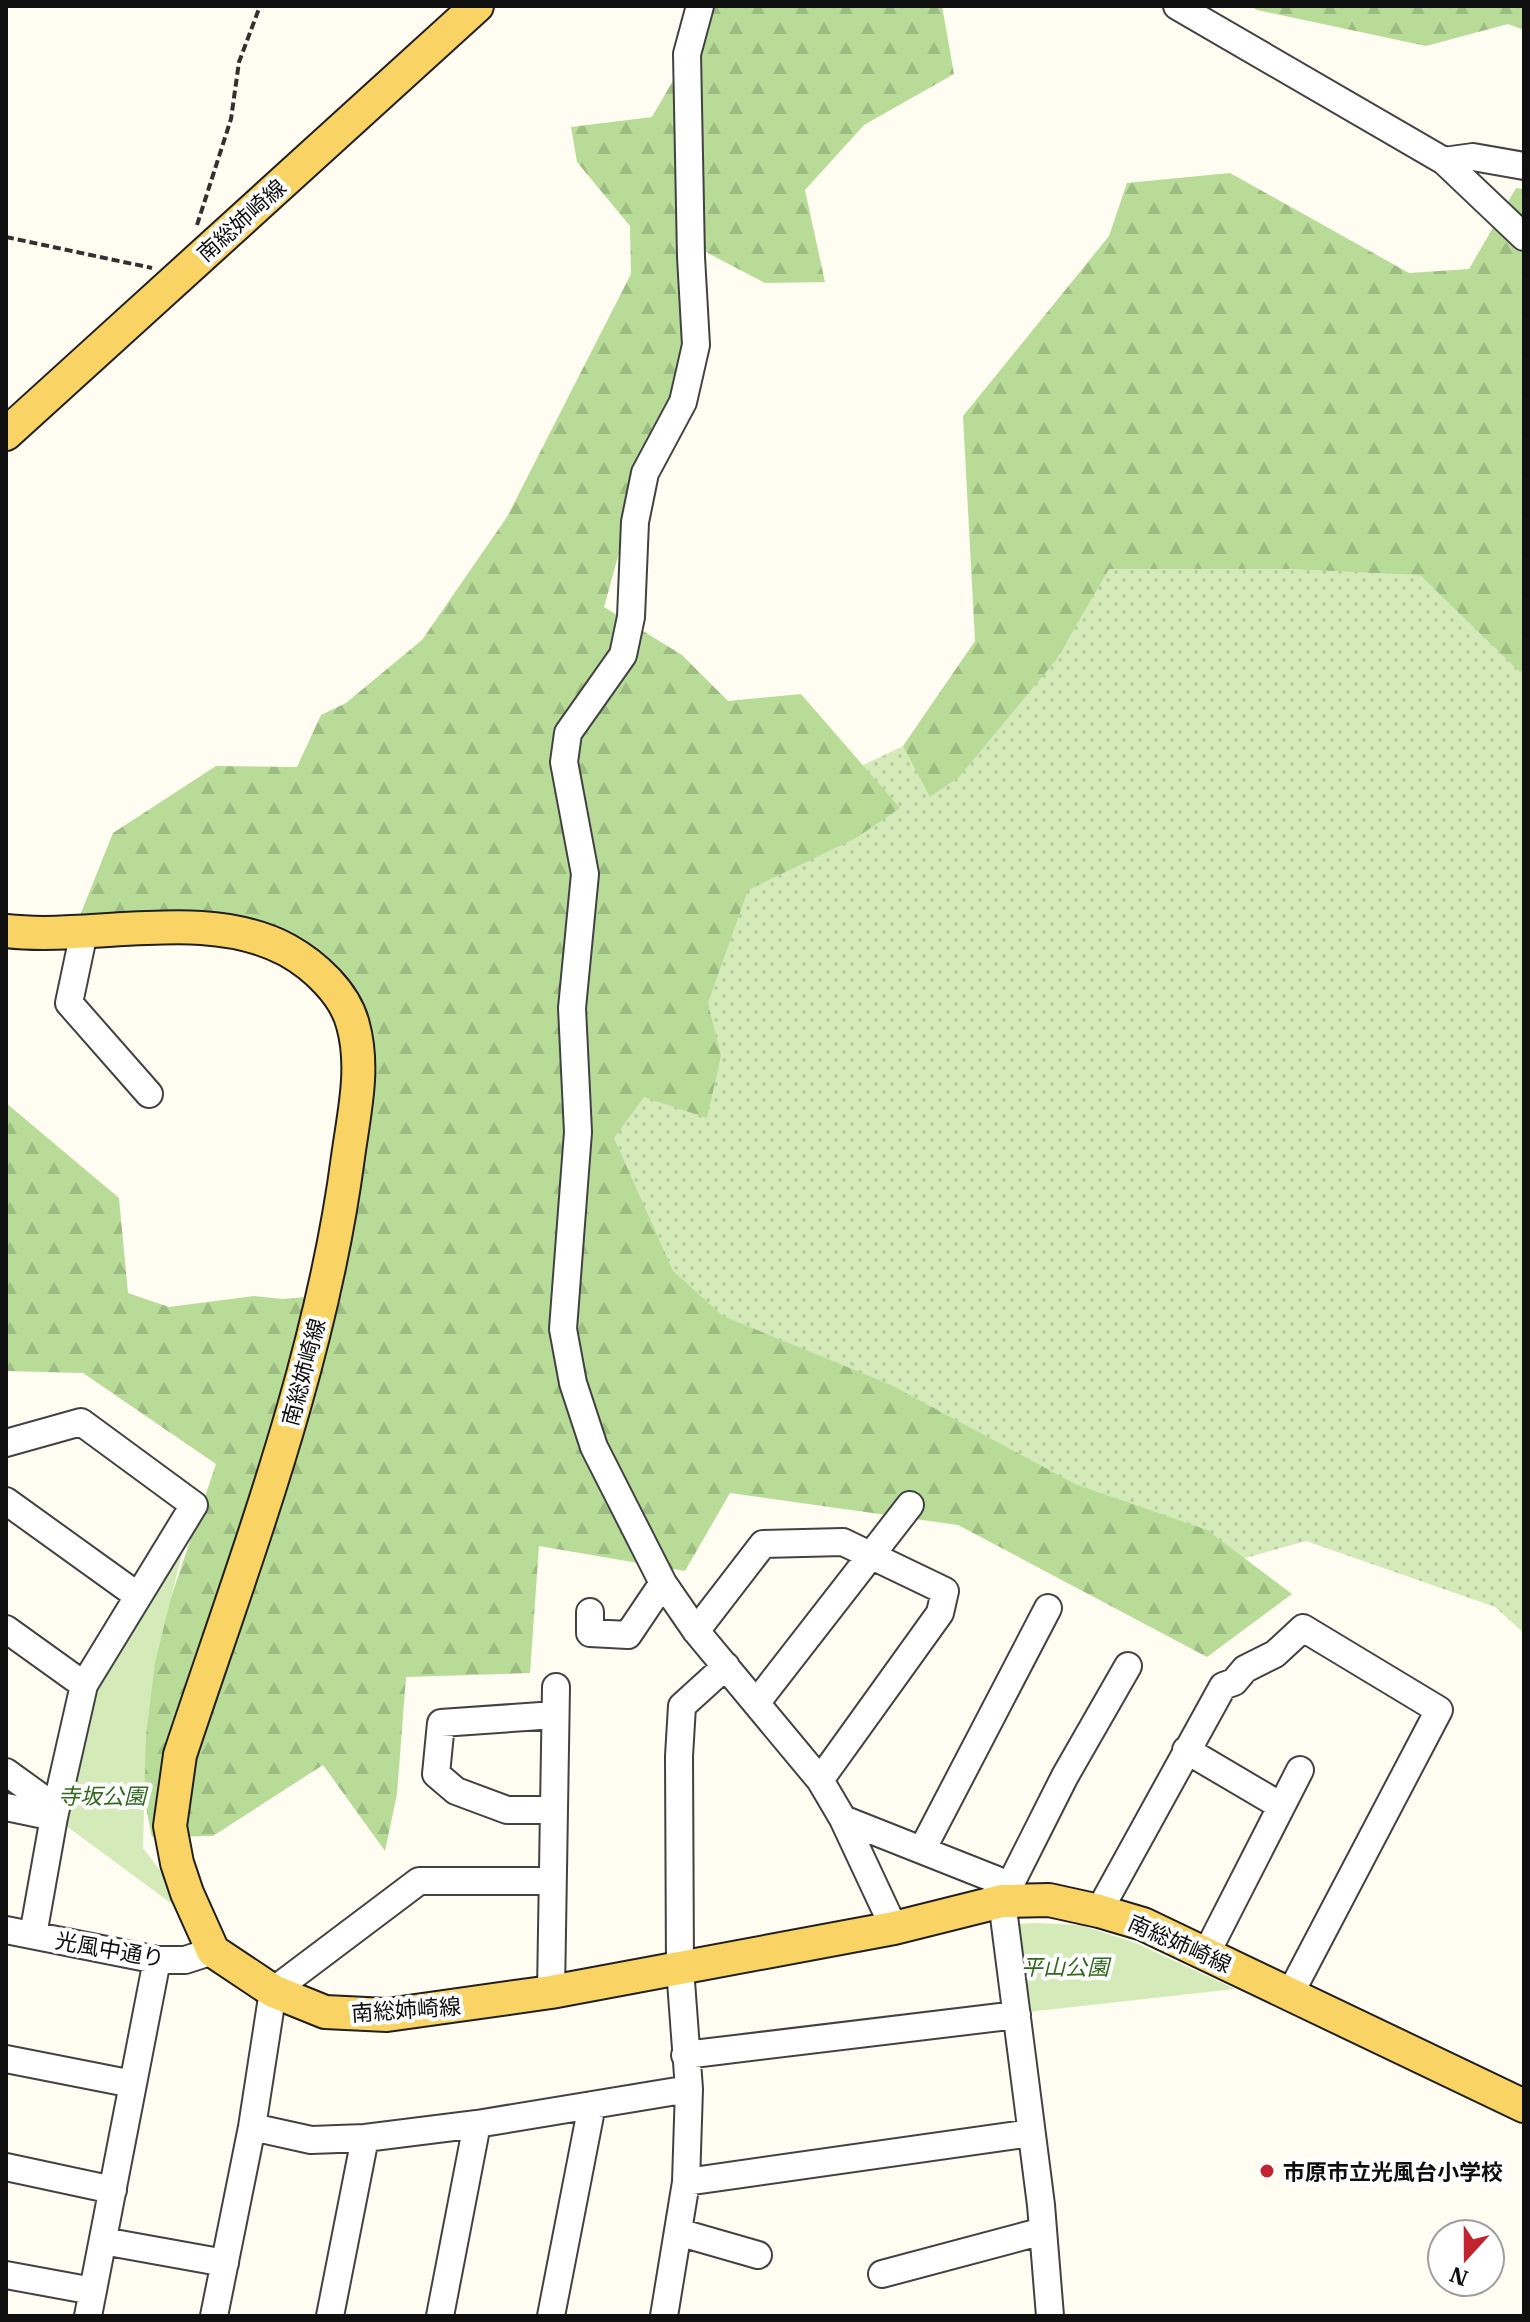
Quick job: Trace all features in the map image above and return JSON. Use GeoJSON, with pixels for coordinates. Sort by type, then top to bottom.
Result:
{"type":"FeatureCollection","features":[{"type":"Feature","properties":{"kind":"main road","name":"南総姉崎線"},"geometry":{"type":"LineString","coordinates":[[6,434],[477,6]]}},
{"type":"Feature","properties":{"kind":"main road","name":"南総姉崎線"},"geometry":{"type":"LineString","coordinates":[[6,931],[84,932],[173,928],[226,930],[259,938],[285,948],[308,962],[339,997],[353,1022],[359,1056],[357,1089],[341,1213],[325,1292],[287,1430],[180,1755],[170,1826],[187,1893],[213,1951],[273,1991],[325,2012],[387,2015],[551,1992],[894,1928],[1002,1901],[1049,1900],[1143,1924],[1524,2107]]}},
{"type":"Feature","properties":{"kind":"street"},"geometry":{"type":"LineString","coordinates":[[700,6],[687,54],[696,345],[683,402],[645,473],[635,522],[631,617],[623,655],[568,733],[564,762],[585,874],[572,1008],[578,1132],[563,1329],[573,1383],[594,1447],[663,1583],[696,1631],[820,1780],[843,1819],[894,1928]]}},
{"type":"Feature","properties":{"kind":"street"},"geometry":{"type":"LineString","coordinates":[[1177,6],[1444,161],[1524,237]]}},
{"type":"Feature","properties":{"kind":"street"},"geometry":{"type":"LineString","coordinates":[[1444,161],[1473,157],[1524,166]]}},
{"type":"Feature","properties":{"kind":"street"},"geometry":{"type":"LineString","coordinates":[[84,932],[69,1003],[149,1094]]}},
{"type":"Feature","properties":{"kind":"street"},"geometry":{"type":"LineString","coordinates":[[6,1443],[81,1422],[194,1505],[84,1685],[54,1817],[33,1935]]}},
{"type":"Feature","properties":{"kind":"street"},"geometry":{"type":"LineString","coordinates":[[6,1501],[138,1596]]}},
{"type":"Feature","properties":{"kind":"street"},"geometry":{"type":"LineString","coordinates":[[757,1702],[910,1505]]}},
{"type":"Feature","properties":{"kind":"street"},"geometry":{"type":"LineString","coordinates":[[696,1631],[763,1544],[843,1542],[945,1591],[940,1613],[820,1780]]}},
{"type":"Feature","properties":{"kind":"street"},"geometry":{"type":"LineString","coordinates":[[590,1612],[590,1633],[628,1635],[663,1583]]}},
{"type":"Feature","properties":{"kind":"street"},"geometry":{"type":"LineString","coordinates":[[922,1850],[1048,1608]]}},
{"type":"Feature","properties":{"kind":"street"},"geometry":{"type":"LineString","coordinates":[[1099,1911],[1223,1686],[1234,1682],[1245,1669],[1275,1654],[1303,1628],[1439,1710],[1290,1994]]}},
{"type":"Feature","properties":{"kind":"street"},"geometry":{"type":"LineString","coordinates":[[6,1629],[84,1685]]}},
{"type":"Feature","properties":{"kind":"street"},"geometry":{"type":"LineString","coordinates":[[664,2316],[686,2182],[689,2089],[680,1968],[679,1756],[682,1706],[726,1666]]}},
{"type":"Feature","properties":{"kind":"street"},"geometry":{"type":"LineString","coordinates":[[1002,1901],[1065,1776],[1128,1666]]}},
{"type":"Feature","properties":{"kind":"street"},"geometry":{"type":"LineString","coordinates":[[551,1992],[556,1687]]}},
{"type":"Feature","properties":{"kind":"street"},"geometry":{"type":"LineString","coordinates":[[553,1810],[507,1810],[456,1791],[436,1774],[441,1723],[555,1715]]}},
{"type":"Feature","properties":{"kind":"street"},"geometry":{"type":"LineString","coordinates":[[1186,1750],[1281,1806]]}},
{"type":"Feature","properties":{"kind":"street"},"geometry":{"type":"LineString","coordinates":[[1206,1954],[1300,1770]]}},
{"type":"Feature","properties":{"kind":"street"},"geometry":{"type":"LineString","coordinates":[[6,1772],[42,1798],[54,1817]]}},
{"type":"Feature","properties":{"kind":"street"},"geometry":{"type":"LineString","coordinates":[[6,1807],[54,1817]]}},
{"type":"Feature","properties":{"kind":"street"},"geometry":{"type":"LineString","coordinates":[[843,1819],[997,1880],[1017,2015],[1050,2316]]}},
{"type":"Feature","properties":{"kind":"street"},"geometry":{"type":"LineString","coordinates":[[214,2316],[252,2127],[273,1991],[419,1881],[552,1881]]}},
{"type":"Feature","properties":{"kind":"street","name":"光風中通り"},"geometry":{"type":"LineString","coordinates":[[6,1930],[157,1960],[185,1960],[213,1951]]}},
{"type":"Feature","properties":{"kind":"street"},"geometry":{"type":"LineString","coordinates":[[6,2275],[91,2303],[157,1960]]}},
{"type":"Feature","properties":{"kind":"street"},"geometry":{"type":"LineString","coordinates":[[685,2055],[1017,2015]]}},
{"type":"Feature","properties":{"kind":"street"},"geometry":{"type":"LineString","coordinates":[[6,2059],[133,2084]]}},
{"type":"Feature","properties":{"kind":"street"},"geometry":{"type":"LineString","coordinates":[[252,2127],[311,2140],[365,2138],[477,2124],[689,2089]]}},
{"type":"Feature","properties":{"kind":"street"},"geometry":{"type":"LineString","coordinates":[[551,2316],[592,2105]]}},
{"type":"Feature","properties":{"kind":"street"},"geometry":{"type":"LineString","coordinates":[[440,2316],[477,2124]]}},
{"type":"Feature","properties":{"kind":"street"},"geometry":{"type":"LineString","coordinates":[[686,2182],[1031,2133]]}},
{"type":"Feature","properties":{"kind":"street"},"geometry":{"type":"LineString","coordinates":[[330,2316],[365,2138]]}},
{"type":"Feature","properties":{"kind":"street"},"geometry":{"type":"LineString","coordinates":[[6,2167],[113,2190]]}},
{"type":"Feature","properties":{"kind":"street"},"geometry":{"type":"LineString","coordinates":[[882,2274],[1043,2231]]}},
{"type":"Feature","properties":{"kind":"street"},"geometry":{"type":"LineString","coordinates":[[678,2232],[758,2255]]}},
{"type":"Feature","properties":{"kind":"street"},"geometry":{"type":"LineString","coordinates":[[103,2241],[225,2263]]}},
{"type":"Feature","properties":{"kind":"path"},"geometry":{"type":"LineString","coordinates":[[192,236],[231,119],[239,62],[260,6]]}},
{"type":"Feature","properties":{"kind":"path"},"geometry":{"type":"LineString","coordinates":[[6,237],[162,270],[172,283]]}},
{"type":"Feature","properties":{"kind":"green space"},"geometry":{"type":"Polygon","coordinates":[[[716,6],[942,6],[954,74],[864,125],[805,190],[825,282],[765,283],[681,239],[695,361],[633,502],[604,607],[682,655],[728,701],[801,694],[900,808],[856,838],[748,890],[708,1003],[721,1056],[707,1118],[644,1097],[614,1138],[673,1271],[723,1316],[891,1385],[1075,1484],[1207,1530],[1292,1594],[1207,1657],[958,1525],[730,1493],[685,1571],[539,1546],[530,1673],[406,1677],[397,1794],[385,1851],[323,1765],[213,1836],[152,1837],[129,1722],[216,1464],[83,1373],[6,1371],[6,1103],[119,1198],[128,1293],[169,1307],[254,1296],[282,1299],[342,1294],[341,1213],[362,1008],[239,924],[79,918],[113,833],[216,766],[297,767],[321,715],[346,703],[422,640],[507,517],[631,274],[630,226],[577,162],[571,127],[652,117],[716,6]]]}},
{"type":"Feature","properties":{"kind":"green space"},"geometry":{"type":"Polygon","coordinates":[[[1251,6],[1524,6],[1524,30],[1508,24],[1426,46],[1257,10],[1251,6]]]}},
{"type":"Feature","properties":{"kind":"green space"},"geometry":{"type":"Polygon","coordinates":[[[1230,173],[1409,273],[1469,269],[1516,188],[1524,189],[1524,670],[1520,672],[1420,575],[1292,569],[1109,569],[1056,660],[959,777],[930,797],[903,746],[975,641],[963,416],[1109,236],[1127,183],[1230,173]]]}},
{"type":"Feature","properties":{"kind":"green space"},"geometry":{"type":"Polygon","coordinates":[[[1524,483],[1524,1633],[1495,1607],[1306,1541],[1181,1576],[943,1506],[662,1478],[515,1075],[745,821],[992,704],[1094,519],[1524,483]]]}},
{"type":"Feature","properties":{"kind":"green space","name":"寺坂公園"},"geometry":{"type":"Polygon","coordinates":[[[194,1505],[155,1663],[146,1735],[143,1848],[202,1926],[54,1817],[84,1685],[194,1505]]]}},
{"type":"Feature","properties":{"kind":"green space","name":"平山公園"},"geometry":{"type":"Polygon","coordinates":[[[1017,1924],[1080,1925],[1136,1943],[1235,1989],[1028,2012],[1017,1924]]]}},
{"type":"Feature","properties":{"kind":"place","name":"市原市立光風台小学校"},"geometry":{"type":"Point","coordinates":[1267,2171]}}]}
